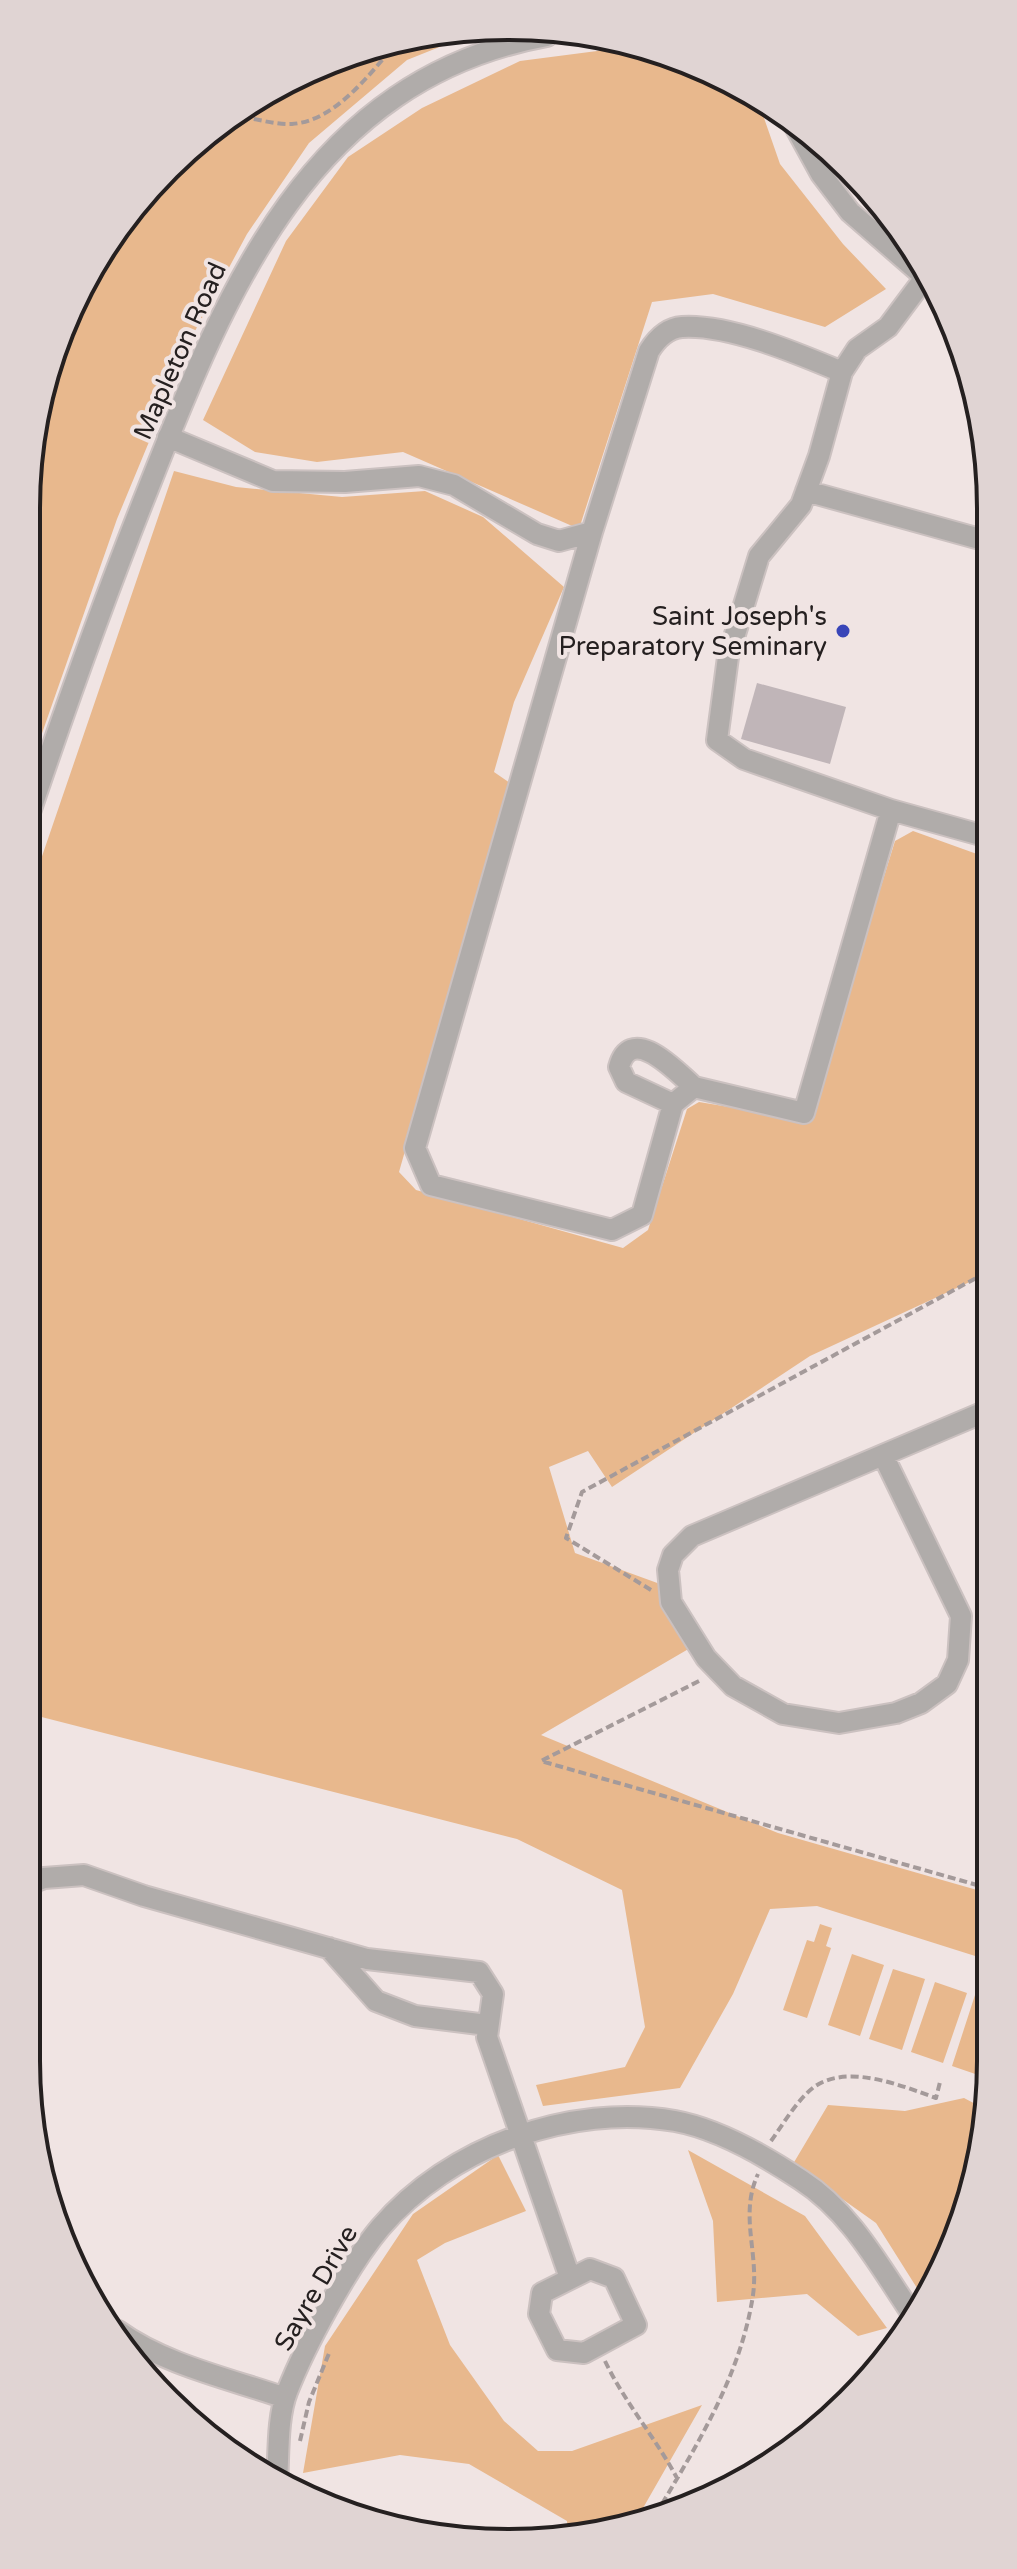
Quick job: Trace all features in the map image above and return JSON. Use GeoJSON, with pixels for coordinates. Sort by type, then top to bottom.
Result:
{"type":"FeatureCollection","features":[{"type":"Feature","properties":{"kind":"street","name":"Mapleton Road"},"geometry":{"type":"LineString","coordinates":[[40,785],[128,538],[168,437],[245,269],[273,222],[339,143],[373,114],[437,75],[479,56],[531,41]]}},
{"type":"Feature","properties":{"kind":"street"},"geometry":{"type":"LineString","coordinates":[[806,147],[821,174],[850,212],[907,262]]}},
{"type":"Feature","properties":{"kind":"street"},"geometry":{"type":"LineString","coordinates":[[922,289],[888,327],[857,349],[842,372],[801,505],[759,556],[728,657],[717,740],[744,759],[891,810],[977,834]]}},
{"type":"Feature","properties":{"kind":"street"},"geometry":{"type":"LineString","coordinates":[[694,1087],[673,1104],[642,1215],[612,1230],[431,1185],[415,1148],[592,532],[649,351],[658,337],[680,327],[715,331],[797,353],[842,372]]}},
{"type":"Feature","properties":{"kind":"street"},"geometry":{"type":"LineString","coordinates":[[168,437],[273,481],[309,483],[419,476],[454,485],[537,534],[559,541],[592,532]]}},
{"type":"Feature","properties":{"kind":"street"},"geometry":{"type":"LineString","coordinates":[[806,491],[977,538]]}},
{"type":"Feature","properties":{"kind":"street"},"geometry":{"type":"LineString","coordinates":[[673,1104],[626,1082],[619,1067],[626,1053],[634,1049],[652,1051],[694,1087],[804,1113],[891,810]]}},
{"type":"Feature","properties":{"kind":"street"},"geometry":{"type":"LineString","coordinates":[[883,1455],[961,1616],[958,1660],[947,1684],[921,1703],[896,1713],[839,1723],[783,1714],[733,1686],[718,1672],[671,1602],[668,1570],[673,1555],[692,1536],[977,1415]]}},
{"type":"Feature","properties":{"kind":"street"},"geometry":{"type":"LineString","coordinates":[[40,1880],[84,1875],[144,1896],[367,1959],[479,1972],[493,1994],[487,2037],[570,2278]]}},
{"type":"Feature","properties":{"kind":"street"},"geometry":{"type":"LineString","coordinates":[[329,1948],[376,2001],[415,2016],[487,2025]]}},
{"type":"Feature","properties":{"kind":"street","name":"Sayre Drive"},"geometry":{"type":"LineString","coordinates":[[278,2468],[285,2398],[340,2287],[380,2228],[429,2182],[484,2148],[572,2121],[629,2118],[677,2121],[734,2142],[755,2167],[803,2181],[846,2217],[907,2307]]}},
{"type":"Feature","properties":{"kind":"street"},"geometry":{"type":"LineString","coordinates":[[590,2269],[614,2278],[632,2328],[584,2353],[557,2350],[539,2314],[542,2293],[570,2278],[590,2269]]}},
{"type":"Feature","properties":{"kind":"street"},"geometry":{"type":"LineString","coordinates":[[134,2341],[285,2398]]}},
{"type":"Feature","properties":{"kind":"path"},"geometry":{"type":"LineString","coordinates":[[250,118],[291,124],[312,120],[349,95],[385,57]]}},
{"type":"Feature","properties":{"kind":"path"},"geometry":{"type":"LineString","coordinates":[[671,1602],[566,1538],[582,1492],[977,1278]]}},
{"type":"Feature","properties":{"kind":"path"},"geometry":{"type":"LineString","coordinates":[[718,1672],[541,1761],[977,1885]]}},
{"type":"Feature","properties":{"kind":"path"},"geometry":{"type":"LineString","coordinates":[[663,2503],[731,2379],[744,2336],[756,2271],[747,2222],[755,2167],[794,2109],[813,2088],[829,2079],[863,2077],[936,2098],[940,2082]]}},
{"type":"Feature","properties":{"kind":"path"},"geometry":{"type":"LineString","coordinates":[[755,2167],[768,2180]]}},
{"type":"Feature","properties":{"kind":"path"},"geometry":{"type":"LineString","coordinates":[[299,2447],[309,2402],[332,2346]]}},
{"type":"Feature","properties":{"kind":"path"},"geometry":{"type":"LineString","coordinates":[[602,2353],[621,2394],[663,2452],[677,2478]]}},
{"type":"Feature","properties":{"kind":"shaded area"},"geometry":{"type":"Polygon","coordinates":[[[447,44],[407,60],[309,143],[247,234],[195,331],[117,519],[40,739],[40,508],[44,447],[65,358],[88,301],[103,274],[137,223],[177,177],[248,119],[301,88],[358,65],[447,44]]]}},
{"type":"Feature","properties":{"kind":"shaded area"},"geometry":{"type":"Polygon","coordinates":[[[604,50],[688,76],[763,115],[780,164],[843,244],[886,289],[825,327],[713,294],[652,302],[579,529],[403,452],[317,462],[255,452],[203,420],[286,241],[348,157],[422,108],[520,61],[604,50]]]}},
{"type":"Feature","properties":{"kind":"shaded area"},"geometry":{"type":"Polygon","coordinates":[[[174,471],[236,487],[342,497],[425,491],[483,517],[564,587],[514,702],[494,772],[510,783],[399,1172],[416,1190],[623,1248],[648,1230],[687,1109],[699,1102],[802,1119],[817,1094],[895,841],[913,831],[977,854],[977,1279],[810,1356],[612,1487],[588,1451],[549,1467],[575,1553],[671,1588],[697,1644],[541,1735],[778,1833],[977,1890],[977,1957],[817,1906],[770,1909],[733,1994],[680,2088],[543,2106],[536,2085],[625,2067],[645,2027],[622,1890],[517,1839],[40,1717],[40,862],[174,471]]]}},
{"type":"Feature","properties":{"kind":"shaded area"},"geometry":{"type":"Polygon","coordinates":[[[820,1924],[832,1928],[826,1946],[831,1948],[807,2018],[783,2010],[807,1940],[814,1942],[820,1924]]]}},
{"type":"Feature","properties":{"kind":"shaded area"},"geometry":{"type":"Polygon","coordinates":[[[852,1954],[884,1965],[860,2036],[828,2025],[852,1954]]]}},
{"type":"Feature","properties":{"kind":"shaded area"},"geometry":{"type":"Polygon","coordinates":[[[893,1969],[925,1979],[902,2050],[869,2039],[893,1969]]]}},
{"type":"Feature","properties":{"kind":"shaded area"},"geometry":{"type":"Polygon","coordinates":[[[935,1982],[967,1993],[943,2063],[911,2052],[935,1982]]]}},
{"type":"Feature","properties":{"kind":"shaded area"},"geometry":{"type":"Polygon","coordinates":[[[975,1995],[977,2074],[952,2066],[975,1995]]]}},
{"type":"Feature","properties":{"kind":"shaded area"},"geometry":{"type":"Polygon","coordinates":[[[964,2098],[975,2104],[961,2182],[941,2240],[917,2289],[876,2223],[793,2164],[828,2105],[905,2111],[964,2098]]]}},
{"type":"Feature","properties":{"kind":"shaded area"},"geometry":{"type":"Polygon","coordinates":[[[688,2150],[805,2216],[887,2328],[858,2336],[807,2294],[717,2302],[713,2221],[688,2150]]]}},
{"type":"Feature","properties":{"kind":"shaded area"},"geometry":{"type":"Polygon","coordinates":[[[498,2155],[526,2211],[445,2243],[417,2260],[450,2345],[504,2421],[538,2451],[572,2451],[702,2405],[642,2509],[567,2525],[567,2521],[469,2464],[400,2455],[303,2473],[325,2346],[413,2214],[498,2155]]]}},
{"type":"Feature","properties":{"kind":"building"},"geometry":{"type":"Polygon","coordinates":[[[757,683],[846,707],[830,764],[741,739],[757,683]]]}},
{"type":"Feature","properties":{"kind":"place","name":"Saint Joseph's Preparatory Seminary"},"geometry":{"type":"Point","coordinates":[843,631]}}]}
